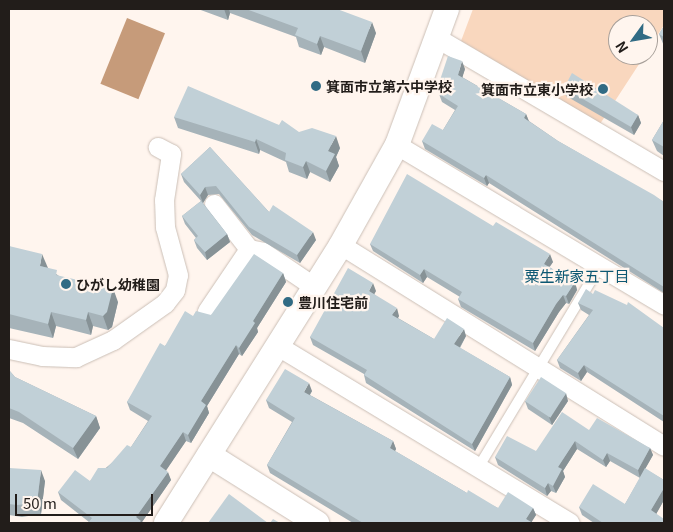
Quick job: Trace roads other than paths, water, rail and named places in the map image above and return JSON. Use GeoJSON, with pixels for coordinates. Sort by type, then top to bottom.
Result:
{"type":"FeatureCollection","features":[{"type":"Feature","properties":{"kind":"street"},"geometry":{"type":"LineString","coordinates":[[166,523],[278,346],[313,286],[341,245],[397,145],[447,9]]}},
{"type":"Feature","properties":{"kind":"street"},"geometry":{"type":"LineString","coordinates":[[437,38],[664,171]]}},
{"type":"Feature","properties":{"kind":"street"},"geometry":{"type":"LineString","coordinates":[[397,145],[664,305]]}},
{"type":"Feature","properties":{"kind":"street"},"geometry":{"type":"LineString","coordinates":[[9,349],[42,356],[76,357],[114,340],[165,303],[175,290],[178,275],[164,228],[164,200],[171,154],[158,147]]}},
{"type":"Feature","properties":{"kind":"street"},"geometry":{"type":"LineString","coordinates":[[214,204],[249,249],[263,252],[313,286]]}},
{"type":"Feature","properties":{"kind":"street"},"geometry":{"type":"LineString","coordinates":[[341,245],[664,446]]}},
{"type":"Feature","properties":{"kind":"street"},"geometry":{"type":"LineString","coordinates":[[207,311],[249,249]]}},
{"type":"Feature","properties":{"kind":"street"},"geometry":{"type":"LineString","coordinates":[[278,346],[570,523]]}},
{"type":"Feature","properties":{"kind":"street"},"geometry":{"type":"LineString","coordinates":[[209,455],[317,523]]}},
{"type":"Feature","properties":{"kind":"lane"},"geometry":{"type":"LineString","coordinates":[[478,468],[600,266]]}},
{"type":"Feature","properties":{"kind":"place","name":"箕面市立第六中学校"},"geometry":{"type":"Point","coordinates":[316,86]}},
{"type":"Feature","properties":{"kind":"place","name":"箕面市立東小学校"},"geometry":{"type":"Point","coordinates":[603,89]}},
{"type":"Feature","properties":{"kind":"place","name":"ひがし幼稚園"},"geometry":{"type":"Point","coordinates":[66,284]}},
{"type":"Feature","properties":{"kind":"place","name":"豊川住宅前"},"geometry":{"type":"Point","coordinates":[288,302]}},
{"type":"Feature","properties":{"kind":"district","name":"粟生新家五丁目"},"geometry":{"type":"Point","coordinates":[577,276]}}]}
